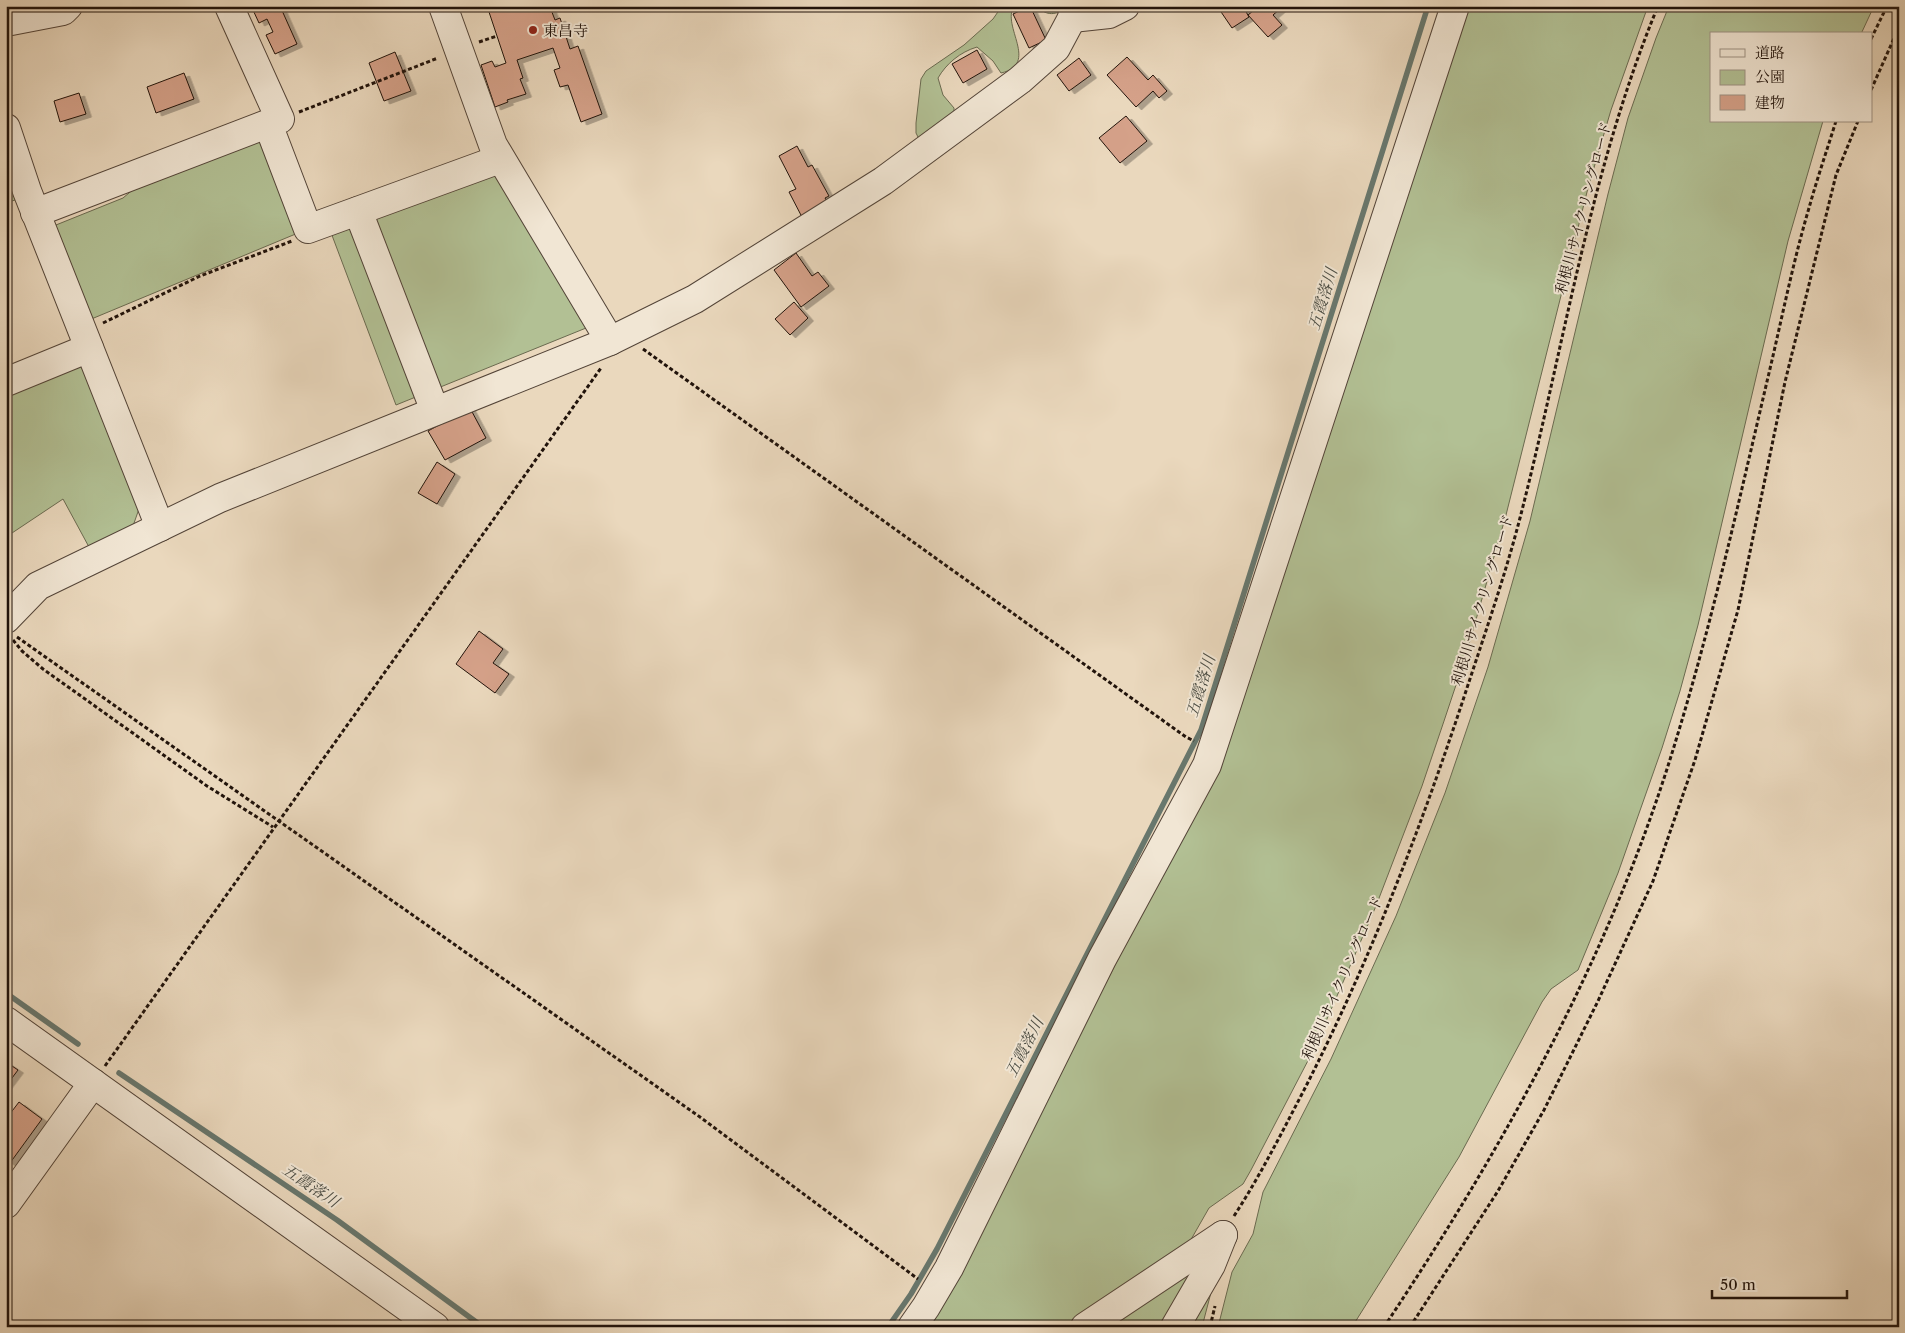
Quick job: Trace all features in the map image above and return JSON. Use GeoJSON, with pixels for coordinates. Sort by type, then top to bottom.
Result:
{"type":"FeatureCollection","features":[{"type":"Feature","properties":{"kind":"street"},"geometry":{"type":"LineString","coordinates":[[6,22],[63,11],[68,6]]}},
{"type":"Feature","properties":{"kind":"street"},"geometry":{"type":"LineString","coordinates":[[229,6],[274,122],[308,229],[500,159]]}},
{"type":"Feature","properties":{"kind":"street"},"geometry":{"type":"LineString","coordinates":[[443,6],[492,145],[610,341]]}},
{"type":"Feature","properties":{"kind":"street"},"geometry":{"type":"LineString","coordinates":[[11,631],[38,586],[160,526],[220,498],[610,341],[695,299],[883,181],[1020,80],[1056,48],[1073,12],[1109,14],[1125,6]]}},
{"type":"Feature","properties":{"kind":"street"},"geometry":{"type":"LineString","coordinates":[[912,1327],[949,1268],[1102,959],[1207,765],[1455,6]]}},
{"type":"Feature","properties":{"kind":"street"},"geometry":{"type":"LineString","coordinates":[[35,213],[274,122]]}},
{"type":"Feature","properties":{"kind":"street"},"geometry":{"type":"LineString","coordinates":[[6,128],[35,213],[160,526]]}},
{"type":"Feature","properties":{"kind":"street"},"geometry":{"type":"LineString","coordinates":[[358,211],[435,411]]}},
{"type":"Feature","properties":{"kind":"street"},"geometry":{"type":"LineString","coordinates":[[6,382],[86,340]]}},
{"type":"Feature","properties":{"kind":"street"},"geometry":{"type":"LineString","coordinates":[[6,1021],[436,1327]]}},
{"type":"Feature","properties":{"kind":"street"},"geometry":{"type":"LineString","coordinates":[[6,1204],[93,1083]]}},
{"type":"Feature","properties":{"kind":"street"},"geometry":{"type":"LineString","coordinates":[[1085,1327],[1222,1235]]}},
{"type":"Feature","properties":{"kind":"street"},"geometry":{"type":"LineString","coordinates":[[1175,1327],[1211,1264],[1222,1235]]}},
{"type":"Feature","properties":{"kind":"path","name":"利根川サイクリングロード"},"geometry":{"type":"LineString","coordinates":[[1222,1235],[1260,1176],[1358,979],[1414,839],[1455,724],[1520,519],[1564,326],[1608,152],[1622,105],[1658,6]]}},
{"type":"Feature","properties":{"kind":"path"},"geometry":{"type":"LineString","coordinates":[[1872,37],[1887,6]]}},
{"type":"Feature","properties":{"kind":"path"},"geometry":{"type":"LineString","coordinates":[[1872,88],[1899,26]]}},
{"type":"Feature","properties":{"kind":"path"},"geometry":{"type":"LineString","coordinates":[[274,122],[497,36]]}},
{"type":"Feature","properties":{"kind":"path"},"geometry":{"type":"LineString","coordinates":[[1384,1327],[1438,1246],[1520,1107],[1608,927],[1637,853],[1676,743],[1705,640],[1808,209],[1836,122]]}},
{"type":"Feature","properties":{"kind":"path"},"geometry":{"type":"LineString","coordinates":[[1410,1327],[1498,1191],[1544,1110],[1598,1000],[1653,880],[1695,760],[1738,610],[1785,382],[1836,174],[1858,122]]}},
{"type":"Feature","properties":{"kind":"path"},"geometry":{"type":"LineString","coordinates":[[86,340],[200,276],[297,239],[308,229]]}},
{"type":"Feature","properties":{"kind":"path"},"geometry":{"type":"LineString","coordinates":[[93,1083],[600,370],[610,341],[636,344],[1186,737]]}},
{"type":"Feature","properties":{"kind":"path"},"geometry":{"type":"LineString","coordinates":[[11,631],[700,1117],[912,1276]]}},
{"type":"Feature","properties":{"kind":"path"},"geometry":{"type":"LineString","coordinates":[[11,631],[22,651],[43,669],[207,786],[274,827]]}},
{"type":"Feature","properties":{"kind":"green space"},"geometry":{"type":"Polygon","coordinates":[[[1002,6],[1014,6],[1011,14],[1019,53],[1018,62],[1012,68],[1001,73],[993,61],[977,47],[954,59],[938,78],[943,95],[954,108],[954,114],[921,143],[916,133],[916,123],[921,79],[926,71],[964,45],[993,19],[1002,6]]]}},
{"type":"Feature","properties":{"kind":"green space"},"geometry":{"type":"Polygon","coordinates":[[[1036,6],[1066,6],[1061,11],[1050,14],[1036,6]]]}},
{"type":"Feature","properties":{"kind":"green space"},"geometry":{"type":"Polygon","coordinates":[[[1462,6],[1648,6],[1611,110],[1588,188],[1506,515],[1465,658],[1422,786],[1376,906],[1313,1051],[1251,1170],[1243,1184],[1209,1208],[1189,1243],[1066,1327],[923,1327],[1064,1065],[1217,765],[1462,6]]]}},
{"type":"Feature","properties":{"kind":"green space"},"geometry":{"type":"Polygon","coordinates":[[[1669,6],[1874,6],[1862,32],[1710,32],[1710,122],[1823,122],[1788,241],[1698,625],[1662,748],[1618,873],[1578,970],[1551,989],[1542,1002],[1459,1157],[1352,1327],[1218,1327],[1232,1272],[1253,1234],[1263,1192],[1331,1059],[1396,916],[1445,793],[1488,667],[1530,521],[1628,118],[1669,6]]]}},
{"type":"Feature","properties":{"kind":"green space"},"geometry":{"type":"Polygon","coordinates":[[[264,138],[298,233],[89,320],[51,227],[123,198],[136,187],[264,138]]]}},
{"type":"Feature","properties":{"kind":"green space"},"geometry":{"type":"Polygon","coordinates":[[[6,151],[21,198],[6,203],[6,151]]]}},
{"type":"Feature","properties":{"kind":"green space"},"geometry":{"type":"Polygon","coordinates":[[[493,167],[591,326],[396,405],[330,230],[493,167]]]}},
{"type":"Feature","properties":{"kind":"green space"},"geometry":{"type":"Polygon","coordinates":[[[80,358],[140,506],[133,526],[89,547],[63,499],[6,537],[6,387],[80,358]]]}},
{"type":"Feature","properties":{"kind":"green space"},"geometry":{"type":"Polygon","coordinates":[[[1197,1264],[1161,1327],[1106,1327],[1197,1264]]]}},
{"type":"Feature","properties":{"kind":"green space"},"geometry":{"type":"Polygon","coordinates":[[[1215,1277],[1202,1327],[1183,1327],[1215,1277]]]}},
{"type":"Feature","properties":{"kind":"building"},"geometry":{"type":"Polygon","coordinates":[[[249,6],[280,6],[297,44],[275,54],[266,35],[273,32],[267,19],[259,23],[249,6]]]}},
{"type":"Feature","properties":{"kind":"building"},"geometry":{"type":"Polygon","coordinates":[[[487,6],[553,6],[550,7],[555,20],[560,18],[570,49],[578,46],[602,114],[581,122],[568,85],[560,87],[554,70],[560,68],[553,48],[517,60],[523,78],[520,79],[526,94],[507,100],[508,102],[495,107],[481,65],[492,61],[495,67],[506,63],[487,6]]]}},
{"type":"Feature","properties":{"kind":"building"},"geometry":{"type":"Polygon","coordinates":[[[1030,6],[1046,40],[1029,48],[1013,14],[1030,6]]]}},
{"type":"Feature","properties":{"kind":"building"},"geometry":{"type":"Polygon","coordinates":[[[1217,6],[1246,6],[1245,10],[1249,17],[1232,28],[1217,6]]]}},
{"type":"Feature","properties":{"kind":"building"},"geometry":{"type":"Polygon","coordinates":[[[1259,6],[1277,6],[1280,9],[1273,15],[1282,25],[1268,37],[1248,15],[1259,6]]]}},
{"type":"Feature","properties":{"kind":"building"},"geometry":{"type":"Polygon","coordinates":[[[977,50],[987,69],[963,83],[952,64],[977,50]]]}},
{"type":"Feature","properties":{"kind":"building"},"geometry":{"type":"Polygon","coordinates":[[[395,52],[411,91],[384,101],[369,63],[395,52]]]}},
{"type":"Feature","properties":{"kind":"building"},"geometry":{"type":"Polygon","coordinates":[[[1127,57],[1148,80],[1153,75],[1167,91],[1159,98],[1153,91],[1136,107],[1107,75],[1127,57]]]}},
{"type":"Feature","properties":{"kind":"building"},"geometry":{"type":"Polygon","coordinates":[[[1079,58],[1091,75],[1069,91],[1057,75],[1079,58]]]}},
{"type":"Feature","properties":{"kind":"building"},"geometry":{"type":"Polygon","coordinates":[[[184,73],[194,99],[156,113],[147,87],[184,73]]]}},
{"type":"Feature","properties":{"kind":"building"},"geometry":{"type":"Polygon","coordinates":[[[79,93],[86,114],[60,122],[54,101],[79,93]]]}},
{"type":"Feature","properties":{"kind":"building"},"geometry":{"type":"Polygon","coordinates":[[[1126,116],[1147,141],[1120,163],[1099,138],[1126,116]]]}},
{"type":"Feature","properties":{"kind":"building"},"geometry":{"type":"Polygon","coordinates":[[[797,146],[808,167],[812,165],[829,196],[825,198],[829,205],[803,219],[789,192],[796,189],[779,156],[797,146]]]}},
{"type":"Feature","properties":{"kind":"building"},"geometry":{"type":"Polygon","coordinates":[[[796,253],[812,276],[818,272],[829,286],[801,307],[774,270],[796,253]]]}},
{"type":"Feature","properties":{"kind":"building"},"geometry":{"type":"Polygon","coordinates":[[[794,302],[808,318],[790,335],[775,319],[794,302]]]}},
{"type":"Feature","properties":{"kind":"building"},"geometry":{"type":"Polygon","coordinates":[[[470,408],[486,438],[445,460],[428,431],[470,408]]]}},
{"type":"Feature","properties":{"kind":"building"},"geometry":{"type":"Polygon","coordinates":[[[437,462],[455,474],[437,504],[418,493],[437,462]]]}},
{"type":"Feature","properties":{"kind":"building"},"geometry":{"type":"Polygon","coordinates":[[[479,631],[503,649],[493,663],[509,674],[495,693],[456,664],[479,631]]]}},
{"type":"Feature","properties":{"kind":"building"},"geometry":{"type":"Polygon","coordinates":[[[6,1062],[18,1070],[6,1086],[6,1062]]]}},
{"type":"Feature","properties":{"kind":"building"},"geometry":{"type":"Polygon","coordinates":[[[19,1102],[42,1119],[10,1163],[6,1160],[6,1119],[19,1102]]]}},
{"type":"Feature","properties":{"kind":"waterway","name":"五霞落川"},"geometry":{"type":"LineString","coordinates":[[888,1327],[911,1294],[937,1249],[1201,730],[1428,6]]}},
{"type":"Feature","properties":{"kind":"waterway","name":"五霞落川"},"geometry":{"type":"LineString","coordinates":[[6,993],[78,1044]]}},
{"type":"Feature","properties":{"kind":"waterway","name":"五霞落川"},"geometry":{"type":"LineString","coordinates":[[119,1073],[337,1220],[483,1327]]}},
{"type":"Feature","properties":{"kind":"place","name":"東昌寺"},"geometry":{"type":"Point","coordinates":[533,30]}}]}
